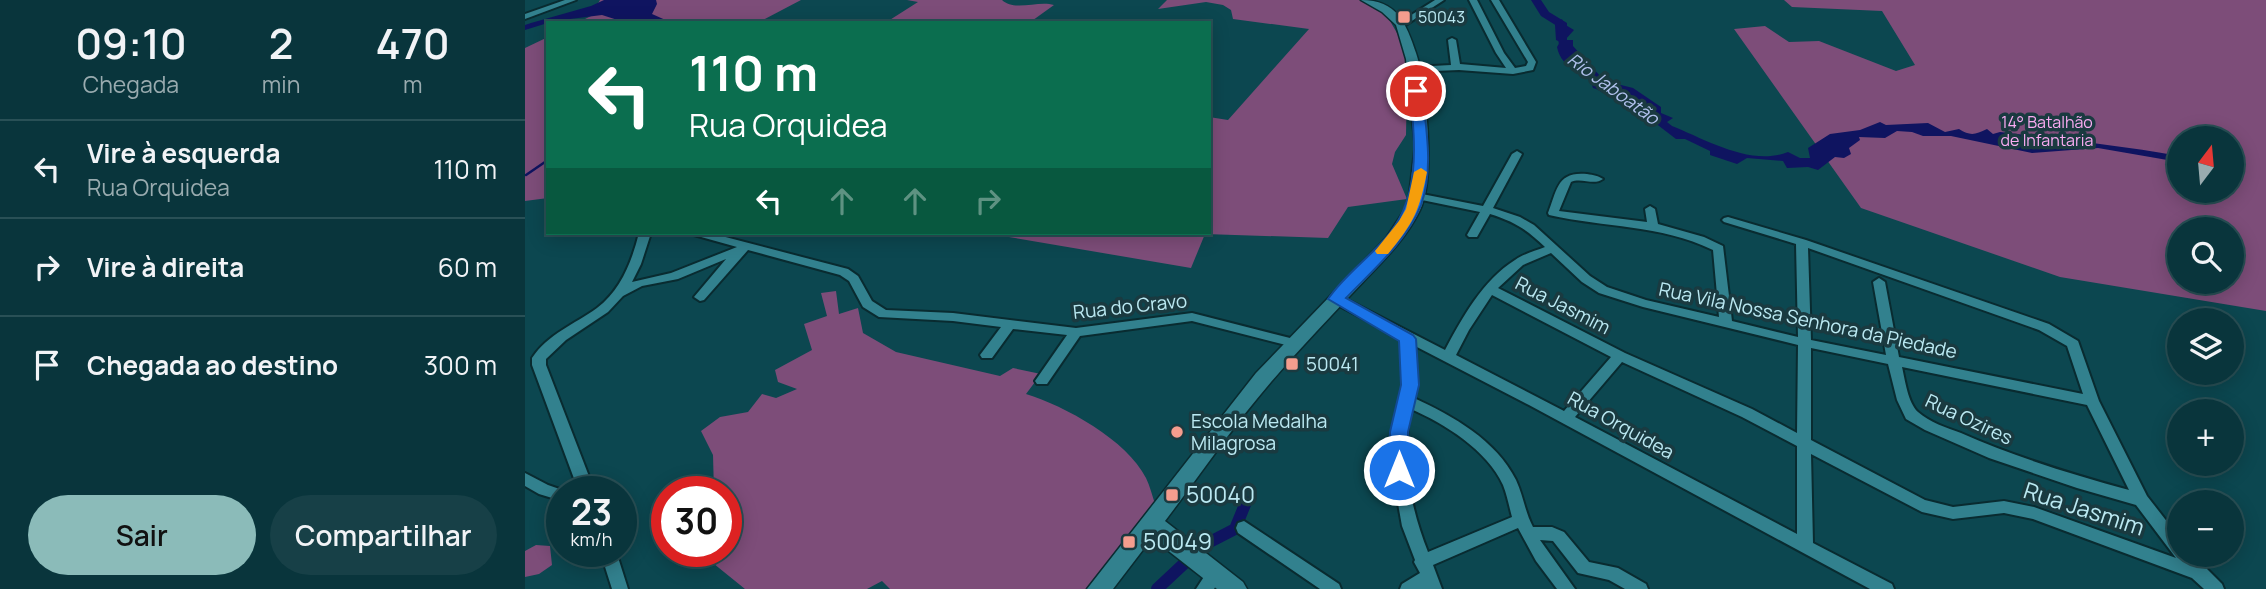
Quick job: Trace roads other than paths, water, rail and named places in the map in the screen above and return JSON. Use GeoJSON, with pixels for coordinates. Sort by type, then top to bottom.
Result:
{"type":"FeatureCollection","features":[{"type":"Feature","properties":{"kind":"street"},"geometry":{"type":"LineString","coordinates":[[525,18],[572,0]]}},
{"type":"Feature","properties":{"kind":"street"},"geometry":{"type":"LineString","coordinates":[[1100,589],[1294,342],[1392,241],[1406,223],[1417,196],[1422,146],[1413,70],[1401,24],[1387,10],[1366,0]]}},
{"type":"Feature","properties":{"kind":"street"},"geometry":{"type":"LineString","coordinates":[[1401,24],[1440,0]]}},
{"type":"Feature","properties":{"kind":"street"},"geometry":{"type":"LineString","coordinates":[[1473,0],[1500,53],[1513,71]]}},
{"type":"Feature","properties":{"kind":"street"},"geometry":{"type":"LineString","coordinates":[[1413,70],[1456,67],[1513,71],[1530,68],[1532,62],[1495,0]]}},
{"type":"Feature","properties":{"kind":"street"},"geometry":{"type":"LineString","coordinates":[[1453,40],[1456,67]]}},
{"type":"Feature","properties":{"kind":"street"},"geometry":{"type":"LineString","coordinates":[[1473,235],[1517,154]]}},
{"type":"Feature","properties":{"kind":"street"},"geometry":{"type":"LineString","coordinates":[[1530,227],[1553,213],[1566,180],[1575,176],[1598,179]]}},
{"type":"Feature","properties":{"kind":"street","name":"Rua Vila Nossa Senhora da Piedade"},"geometry":{"type":"LineString","coordinates":[[1417,196],[1487,210],[1530,227],[1603,290],[1643,303],[1806,343],[2092,401]]}},
{"type":"Feature","properties":{"kind":"street"},"geometry":{"type":"LineString","coordinates":[[1650,208],[1653,225]]}},
{"type":"Feature","properties":{"kind":"street"},"geometry":{"type":"LineString","coordinates":[[1553,213],[1625,224],[1653,225],[1715,246],[1722,257],[1726,324]]}},
{"type":"Feature","properties":{"kind":"street"},"geometry":{"type":"LineString","coordinates":[[1728,220],[1802,242],[2044,327],[2073,344],[2092,401],[2141,500],[2167,534]]}},
{"type":"Feature","properties":{"kind":"street"},"geometry":{"type":"LineString","coordinates":[[581,476],[539,365],[539,358],[552,342],[602,310],[616,295],[647,235]]}},
{"type":"Feature","properties":{"kind":"street","name":"Rua do Cravo"},"geometry":{"type":"LineString","coordinates":[[704,235],[745,248],[844,272],[854,279],[867,304],[883,314],[953,317],[1076,332],[1192,317],[1294,342]]}},
{"type":"Feature","properties":{"kind":"street"},"geometry":{"type":"LineString","coordinates":[[1802,242],[1806,343],[1802,443],[1805,547]]}},
{"type":"Feature","properties":{"kind":"street"},"geometry":{"type":"LineString","coordinates":[[616,295],[639,283],[674,276],[745,248]]}},
{"type":"Feature","properties":{"kind":"street"},"geometry":{"type":"LineString","coordinates":[[701,297],[745,248]]}},
{"type":"Feature","properties":{"kind":"street","name":"Rua Jasmim"},"geometry":{"type":"LineString","coordinates":[[1448,358],[1463,329],[1490,289],[1519,262],[1552,248]]}},
{"type":"Feature","properties":{"kind":"street","name":"Rua Ozires"},"geometry":{"type":"LineString","coordinates":[[1879,282],[1893,359],[1910,415],[2041,470],[2141,500]]}},
{"type":"Feature","properties":{"kind":"street","name":"Rua Jasmim"},"geometry":{"type":"LineString","coordinates":[[1490,289],[1620,356],[1691,386],[1899,495],[1933,510],[1963,514],[2004,507],[2034,513],[2198,573]]}},
{"type":"Feature","properties":{"kind":"street","name":"Rua Orquidea"},"geometry":{"type":"LineString","coordinates":[[1336,299],[1886,589]]}},
{"type":"Feature","properties":{"kind":"street"},"geometry":{"type":"LineString","coordinates":[[987,355],[1009,325]]}},
{"type":"Feature","properties":{"kind":"street"},"geometry":{"type":"LineString","coordinates":[[1042,381],[1076,332]]}},
{"type":"Feature","properties":{"kind":"street"},"geometry":{"type":"LineString","coordinates":[[1408,339],[1411,372],[1399,432],[1399,470],[1405,507],[1428,576]]}},
{"type":"Feature","properties":{"kind":"street","name":"Rua Jasmim"},"geometry":{"type":"LineString","coordinates":[[1566,418],[1620,356]]}},
{"type":"Feature","properties":{"kind":"street"},"geometry":{"type":"LineString","coordinates":[[1407,401],[1458,428],[1492,460],[1512,487],[1525,527],[1567,589]]}},
{"type":"Feature","properties":{"kind":"street"},"geometry":{"type":"LineString","coordinates":[[525,479],[546,491]]}},
{"type":"Feature","properties":{"kind":"street"},"geometry":{"type":"LineString","coordinates":[[1150,523],[1201,569],[1235,589]]}},
{"type":"Feature","properties":{"kind":"street"},"geometry":{"type":"LineString","coordinates":[[1408,589],[1428,576],[1525,527],[1560,536],[1584,568],[1612,573],[1640,589]]}},
{"type":"Feature","properties":{"kind":"street"},"geometry":{"type":"LineString","coordinates":[[1244,528],[1333,589]]}},
{"type":"Feature","properties":{"kind":"street"},"geometry":{"type":"LineString","coordinates":[[613,567],[621,589]]}},
{"type":"Feature","properties":{"kind":"street"},"geometry":{"type":"LineString","coordinates":[[2193,567],[2216,589]]}},
{"type":"Feature","properties":{"kind":"water"},"geometry":{"type":"Polygon","coordinates":[[[604,0],[656,0],[652,14],[668,21],[621,21],[602,15],[546,21],[546,23],[525,30],[525,25],[604,0]]]}},
{"type":"Feature","properties":{"kind":"water"},"geometry":{"type":"Polygon","coordinates":[[[1562,19],[1564,24],[1574,30],[1565,40],[1573,40],[1573,46],[1601,77],[1609,82],[1633,88],[1661,107],[1661,113],[1673,118],[1667,122],[1672,126],[1744,154],[1774,156],[1788,152],[1800,158],[1810,158],[1808,148],[1830,134],[1860,130],[1880,122],[1886,125],[1928,123],[1945,132],[1959,129],[1973,134],[1987,129],[1993,134],[2000,132],[2112,145],[2167,154],[2167,160],[2098,148],[2032,153],[1951,136],[1923,136],[1897,131],[1885,138],[1859,137],[1860,140],[1849,148],[1851,154],[1844,158],[1835,157],[1818,170],[1808,167],[1787,168],[1783,161],[1747,158],[1737,164],[1710,155],[1710,151],[1685,139],[1676,139],[1620,96],[1593,88],[1586,76],[1569,66],[1560,55],[1557,47],[1560,42],[1556,40],[1555,25],[1562,19]]]}},
{"type":"Feature","properties":{"kind":"waterway","name":"Rio Jaboatão"},"geometry":{"type":"LineString","coordinates":[[1536,0],[1545,14],[1563,25],[1563,43]]}},
{"type":"Feature","properties":{"kind":"waterway"},"geometry":{"type":"LineString","coordinates":[[526,175],[546,160]]}},
{"type":"Feature","properties":{"kind":"waterway"},"geometry":{"type":"LineString","coordinates":[[1157,589],[1204,545],[1235,529],[1246,502]]}},
{"type":"Feature","properties":{"kind":"place","name":"50043"},"geometry":{"type":"Point","coordinates":[1404,17]}},
{"type":"Feature","properties":{"kind":"place","name":"50041"},"geometry":{"type":"Point","coordinates":[1292,364]}},
{"type":"Feature","properties":{"kind":"place","name":"Escola Medalha Milagrosa"},"geometry":{"type":"Point","coordinates":[1177,432]}},
{"type":"Feature","properties":{"kind":"place","name":"50040"},"geometry":{"type":"Point","coordinates":[1172,495]}},
{"type":"Feature","properties":{"kind":"place","name":"50049"},"geometry":{"type":"Point","coordinates":[1129,542]}},
{"type":"Feature","properties":{"kind":"park label","name":"14° Batalhão de Infantaria"},"geometry":{"type":"Point","coordinates":[2047,131]}}]}
